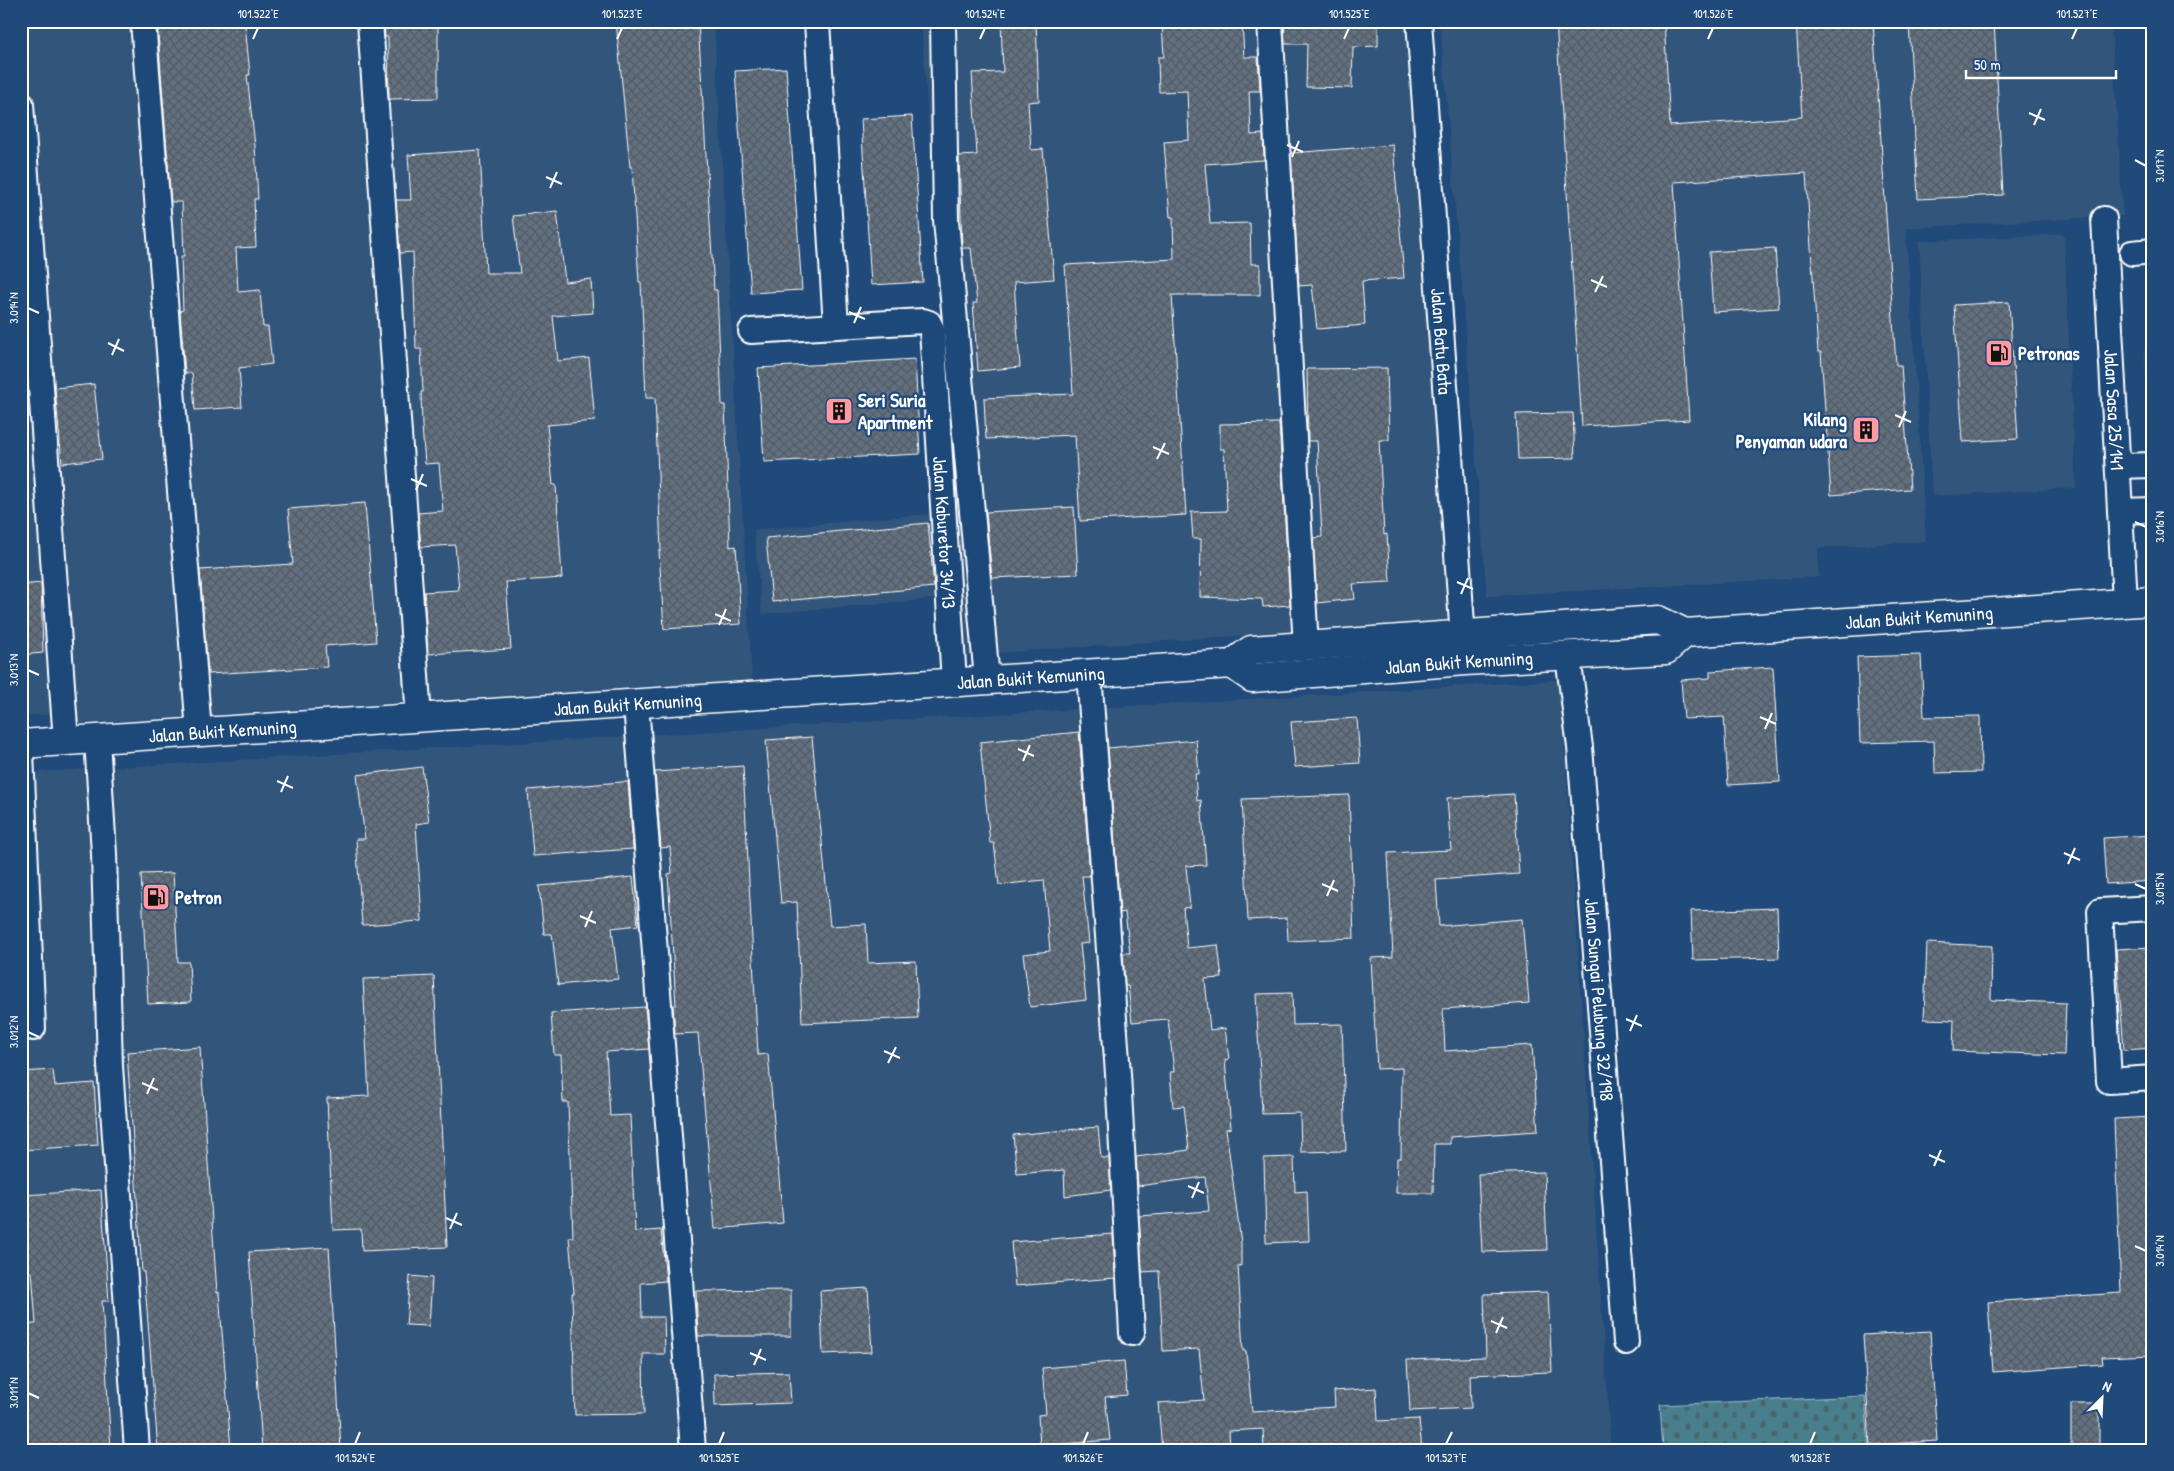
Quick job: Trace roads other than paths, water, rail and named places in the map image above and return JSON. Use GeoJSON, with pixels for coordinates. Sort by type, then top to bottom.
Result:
{"type":"FeatureCollection","features":[{"type":"Feature","properties":{"kind":"main road","name":"Jalan Bukit Kemuning"},"geometry":{"type":"LineString","coordinates":[[1232,664],[1252,678],[1658,620],[1685,633],[2153,601]]}},
{"type":"Feature","properties":{"kind":"main road","name":"Jalan Bukit Kemuning"},"geometry":{"type":"LineString","coordinates":[[21,744],[1232,664],[1251,650],[1306,647],[1464,648],[1568,657],[1666,650],[1685,633]]}},
{"type":"Feature","properties":{"kind":"street"},"geometry":{"type":"LineString","coordinates":[[143,21],[199,732]]}},
{"type":"Feature","properties":{"kind":"street"},"geometry":{"type":"LineString","coordinates":[[370,21],[420,718]]}},
{"type":"Feature","properties":{"kind":"street"},"geometry":{"type":"LineString","coordinates":[[943,21],[946,220],[987,680]]}},
{"type":"Feature","properties":{"kind":"street"},"geometry":{"type":"LineString","coordinates":[[1270,21],[1306,647]]}},
{"type":"Feature","properties":{"kind":"street","name":"Jalan Batu Bata"},"geometry":{"type":"LineString","coordinates":[[1419,21],[1464,648]]}},
{"type":"Feature","properties":{"kind":"street"},"geometry":{"type":"LineString","coordinates":[[817,22],[836,326]]}},
{"type":"Feature","properties":{"kind":"street"},"geometry":{"type":"LineString","coordinates":[[21,104],[66,742]]}},
{"type":"Feature","properties":{"kind":"street","name":"Jalan Sasa 25/141"},"geometry":{"type":"LineString","coordinates":[[2104,219],[2125,602]]}},
{"type":"Feature","properties":{"kind":"street","name":"Jalan Kaburetor 34/13"},"geometry":{"type":"LineString","coordinates":[[751,331],[923,321],[929,323],[932,329],[954,682]]}},
{"type":"Feature","properties":{"kind":"street"},"geometry":{"type":"LineString","coordinates":[[2118,466],[2153,465]]}},
{"type":"Feature","properties":{"kind":"street"},"geometry":{"type":"LineString","coordinates":[[2120,511],[2153,510]]}},
{"type":"Feature","properties":{"kind":"street","name":"Jalan Sungai Pelubung 32/198"},"geometry":{"type":"LineString","coordinates":[[1568,657],[1580,747],[1626,1342]]}},
{"type":"Feature","properties":{"kind":"street"},"geometry":{"type":"LineString","coordinates":[[1089,673],[1118,1074],[1132,1333]]}},
{"type":"Feature","properties":{"kind":"street"},"geometry":{"type":"LineString","coordinates":[[636,704],[693,1450]]}},
{"type":"Feature","properties":{"kind":"street"},"geometry":{"type":"LineString","coordinates":[[97,739],[104,854],[110,1066],[137,1450]]}},
{"type":"Feature","properties":{"kind":"street"},"geometry":{"type":"LineString","coordinates":[[21,754],[33,1028]]}},
{"type":"Feature","properties":{"kind":"street"},"geometry":{"type":"LineString","coordinates":[[2153,908],[2100,911],[2109,1081],[2153,1078]]}},
{"type":"Feature","properties":{"kind":"place","name":"Petronas"},"geometry":{"type":"Point","coordinates":[1999,353]}},
{"type":"Feature","properties":{"kind":"place","name":"Seri Suria Apartment"},"geometry":{"type":"Point","coordinates":[839,411]}},
{"type":"Feature","properties":{"kind":"place","name":"Kilang Penyaman udara"},"geometry":{"type":"Point","coordinates":[1866,430]}},
{"type":"Feature","properties":{"kind":"place","name":"Petron"},"geometry":{"type":"Point","coordinates":[156,897]}}]}
